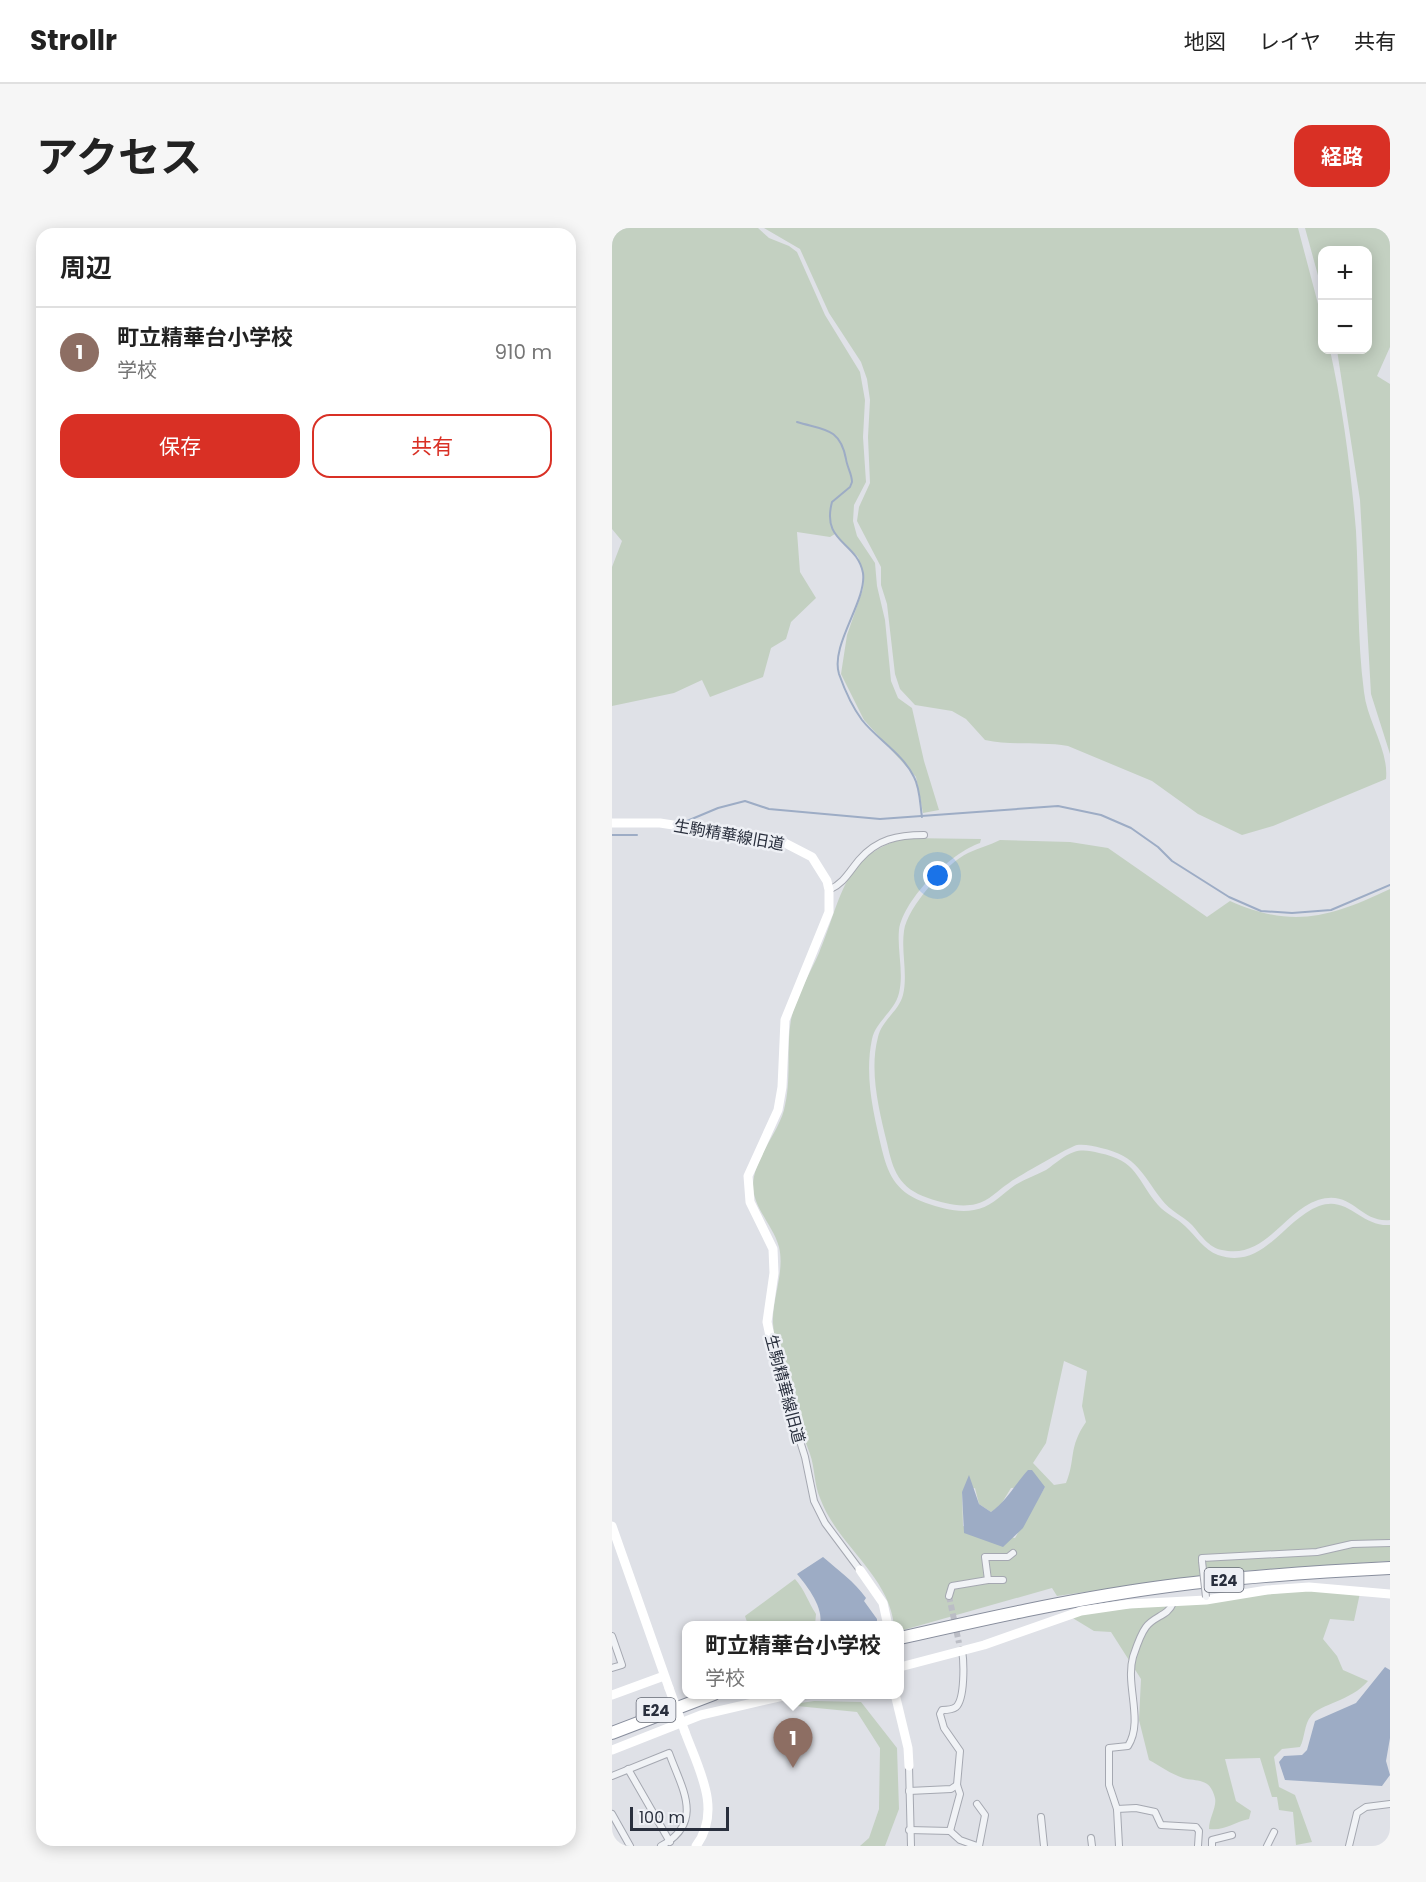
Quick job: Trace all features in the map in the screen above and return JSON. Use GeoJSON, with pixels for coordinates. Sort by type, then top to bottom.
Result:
{"type":"FeatureCollection","features":[{"type":"Feature","properties":{"kind":"highway","name":"E24"},"geometry":{"type":"LineString","coordinates":[[904,1637],[1059,1604],[1121,1600],[1282,1579],[1390,1570]]}},
{"type":"Feature","properties":{"kind":"highway","name":"E24"},"geometry":{"type":"LineString","coordinates":[[612,1728],[690,1699]]}},
{"type":"Feature","properties":{"kind":"highway","name":"E24"},"geometry":{"type":"LineString","coordinates":[[612,1733],[703,1699]]}},
{"type":"Feature","properties":{"kind":"street","name":"生駒精華線旧道"},"geometry":{"type":"LineString","coordinates":[[612,823],[660,823],[783,842],[806,853],[818,864],[829,890],[825,924],[785,1020],[782,1087],[778,1110],[748,1176],[750,1202],[773,1249],[774,1273],[767,1322],[777,1368],[805,1457],[814,1501],[825,1523],[883,1604],[887,1621]]}},
{"type":"Feature","properties":{"kind":"street"},"geometry":{"type":"LineString","coordinates":[[829,890],[841,884],[860,858],[881,842],[900,836],[924,835]]}},
{"type":"Feature","properties":{"kind":"street"},"geometry":{"type":"LineString","coordinates":[[612,1526],[709,1799],[706,1826],[696,1846]]}},
{"type":"Feature","properties":{"kind":"street"},"geometry":{"type":"LineString","coordinates":[[1206,1599],[1202,1558],[1327,1551],[1352,1544],[1390,1543]]}},
{"type":"Feature","properties":{"kind":"street"},"geometry":{"type":"LineString","coordinates":[[988,1580],[986,1557],[1008,1557],[1013,1553]]}},
{"type":"Feature","properties":{"kind":"street"},"geometry":{"type":"LineString","coordinates":[[949,1596],[948,1592],[952,1586],[1003,1580]]}},
{"type":"Feature","properties":{"kind":"street"},"geometry":{"type":"LineString","coordinates":[[904,1666],[961,1648],[984,1646],[1081,1611],[1129,1604],[1173,1603],[1267,1590],[1309,1587],[1335,1587],[1390,1594]]}},
{"type":"Feature","properties":{"kind":"street"},"geometry":{"type":"LineString","coordinates":[[1119,1846],[1117,1809],[1109,1785],[1109,1748],[1128,1746],[1131,1740],[1134,1717],[1130,1684],[1133,1658],[1147,1625],[1169,1612],[1173,1603]]}},
{"type":"Feature","properties":{"kind":"street"},"geometry":{"type":"LineString","coordinates":[[612,1636],[622,1665],[612,1668]]}},
{"type":"Feature","properties":{"kind":"street"},"geometry":{"type":"LineString","coordinates":[[951,1831],[960,1794],[957,1785],[960,1751],[944,1728],[940,1713],[942,1710],[956,1707],[959,1703],[964,1664],[961,1648]]}},
{"type":"Feature","properties":{"kind":"street"},"geometry":{"type":"LineString","coordinates":[[612,1695],[664,1677]]}},
{"type":"Feature","properties":{"kind":"street"},"geometry":{"type":"LineString","coordinates":[[612,1750],[701,1715],[774,1699]]}},
{"type":"Feature","properties":{"kind":"street"},"geometry":{"type":"LineString","coordinates":[[896,1699],[908,1748],[911,1846]]}},
{"type":"Feature","properties":{"kind":"street"},"geometry":{"type":"LineString","coordinates":[[612,1776],[669,1753],[688,1810],[685,1826],[669,1842],[661,1846]]}},
{"type":"Feature","properties":{"kind":"street"},"geometry":{"type":"LineString","coordinates":[[628,1769],[669,1842]]}},
{"type":"Feature","properties":{"kind":"street"},"geometry":{"type":"LineString","coordinates":[[909,1791],[951,1789],[957,1785]]}},
{"type":"Feature","properties":{"kind":"street"},"geometry":{"type":"LineString","coordinates":[[909,1830],[951,1831],[960,1840],[978,1846],[985,1815],[977,1804]]}},
{"type":"Feature","properties":{"kind":"street"},"geometry":{"type":"LineString","coordinates":[[1349,1846],[1357,1813],[1366,1807],[1390,1804]]}},
{"type":"Feature","properties":{"kind":"street"},"geometry":{"type":"LineString","coordinates":[[1117,1809],[1136,1808],[1155,1812],[1161,1825],[1196,1827],[1199,1831],[1198,1846]]}},
{"type":"Feature","properties":{"kind":"street"},"geometry":{"type":"LineString","coordinates":[[612,1814],[630,1846]]}},
{"type":"Feature","properties":{"kind":"street"},"geometry":{"type":"LineString","coordinates":[[1041,1817],[1044,1846]]}},
{"type":"Feature","properties":{"kind":"street"},"geometry":{"type":"LineString","coordinates":[[1267,1846],[1274,1832]]}},
{"type":"Feature","properties":{"kind":"street"},"geometry":{"type":"LineString","coordinates":[[1212,1846],[1212,1839],[1232,1835]]}},
{"type":"Feature","properties":{"kind":"street"},"geometry":{"type":"LineString","coordinates":[[1091,1838],[1092,1846]]}},
{"type":"Feature","properties":{"kind":"green space"},"geometry":{"type":"Polygon","coordinates":[[[612,228],[758,228],[769,238],[797,252],[825,315],[860,372],[865,400],[863,437],[866,482],[854,505],[853,521],[857,536],[875,563],[877,586],[885,620],[891,681],[898,698],[912,708],[924,761],[939,810],[923,813],[916,777],[864,720],[841,674],[847,635],[863,589],[864,577],[858,557],[835,534],[830,537],[797,532],[800,572],[816,598],[791,622],[786,639],[771,648],[763,677],[710,697],[702,680],[674,693],[612,706],[612,567],[622,541],[612,529],[612,228]]]}},
{"type":"Feature","properties":{"kind":"green space"},"geometry":{"type":"Polygon","coordinates":[[[764,228],[1298,228],[1318,304],[1318,354],[1331,354],[1343,417],[1356,531],[1359,632],[1364,692],[1384,757],[1386,779],[1273,826],[1242,835],[1198,814],[1152,781],[1068,746],[985,740],[966,719],[952,711],[915,705],[900,689],[895,674],[887,604],[881,585],[881,567],[857,521],[859,507],[870,483],[868,437],[870,400],[867,379],[861,362],[829,313],[800,249],[764,228]]]}},
{"type":"Feature","properties":{"kind":"green space"},"geometry":{"type":"Polygon","coordinates":[[[1305,228],[1377,228],[1390,233],[1390,347],[1377,376],[1390,384],[1390,754],[1371,694],[1360,500],[1338,354],[1372,354],[1372,246],[1318,246],[1318,275],[1305,228]]]}},
{"type":"Feature","properties":{"kind":"green space"},"geometry":{"type":"Polygon","coordinates":[[[906,838],[981,839],[980,843],[968,848],[943,866],[930,878],[910,904],[899,930],[901,978],[899,993],[872,1039],[870,1082],[873,1110],[882,1150],[888,1169],[896,1183],[908,1194],[926,1203],[950,1210],[979,1209],[994,1202],[1011,1188],[1046,1170],[1067,1155],[1077,1151],[1086,1151],[1112,1156],[1129,1166],[1161,1208],[1182,1223],[1208,1250],[1218,1255],[1234,1258],[1248,1256],[1261,1250],[1306,1212],[1329,1204],[1347,1208],[1371,1221],[1390,1225],[1390,1561],[1227,1572],[1057,1596],[1052,1588],[904,1630],[904,1621],[893,1621],[882,1590],[828,1515],[818,1493],[812,1459],[787,1389],[775,1338],[773,1314],[780,1266],[779,1247],[756,1201],[753,1185],[757,1165],[784,1110],[788,1087],[791,1020],[796,1003],[819,953],[839,898],[856,868],[868,856],[906,838]],[[1064,1361],[1046,1443],[1033,1463],[1054,1485],[1066,1483],[1074,1446],[1086,1422],[1082,1406],[1087,1371],[1064,1361]],[[1045,1487],[1011,1488],[1000,1506],[991,1512],[979,1504],[975,1488],[962,1492],[963,1526],[1015,1538],[1045,1487]]]}},
{"type":"Feature","properties":{"kind":"green space"},"geometry":{"type":"Polygon","coordinates":[[[1000,840],[1070,842],[1108,848],[1207,917],[1230,901],[1273,915],[1312,916],[1349,907],[1390,889],[1390,1220],[1371,1217],[1340,1199],[1318,1200],[1294,1214],[1262,1242],[1250,1248],[1237,1251],[1217,1249],[1165,1204],[1131,1161],[1113,1151],[1086,1145],[1077,1145],[1055,1156],[976,1204],[958,1205],[940,1202],[918,1194],[904,1184],[895,1170],[889,1153],[878,1104],[874,1063],[880,1031],[903,995],[904,931],[912,910],[939,876],[959,858],[1000,840]]]}},
{"type":"Feature","properties":{"kind":"green space"},"geometry":{"type":"Polygon","coordinates":[[[795,1579],[816,1614],[815,1621],[747,1621],[745,1616],[795,1579]]]}},
{"type":"Feature","properties":{"kind":"green space"},"geometry":{"type":"Polygon","coordinates":[[[1309,1590],[1360,1593],[1354,1621],[1330,1619],[1323,1639],[1337,1656],[1343,1670],[1368,1681],[1345,1698],[1315,1712],[1307,1723],[1300,1747],[1282,1749],[1274,1757],[1279,1787],[1295,1795],[1312,1842],[1296,1845],[1293,1812],[1279,1810],[1277,1797],[1272,1797],[1260,1758],[1225,1759],[1236,1801],[1251,1811],[1249,1819],[1225,1828],[1209,1829],[1215,1801],[1210,1787],[1206,1783],[1183,1778],[1149,1760],[1139,1720],[1141,1679],[1111,1632],[1094,1631],[1071,1617],[1103,1611],[1309,1590]]]}},
{"type":"Feature","properties":{"kind":"green space"},"geometry":{"type":"Polygon","coordinates":[[[814,1701],[861,1702],[897,1748],[899,1809],[885,1846],[860,1846],[869,1838],[879,1809],[880,1748],[857,1712],[787,1705],[814,1701]]]}},
{"type":"Feature","properties":{"kind":"water"},"geometry":{"type":"Polygon","coordinates":[[[1028,1470],[1032,1470],[1045,1487],[1023,1528],[1003,1547],[964,1533],[962,1492],[969,1475],[979,1504],[991,1512],[1006,1498],[1028,1470]]]}},
{"type":"Feature","properties":{"kind":"water"},"geometry":{"type":"Polygon","coordinates":[[[823,1557],[861,1592],[877,1621],[821,1621],[820,1612],[810,1591],[797,1574],[823,1557]]]}},
{"type":"Feature","properties":{"kind":"water"},"geometry":{"type":"Polygon","coordinates":[[[1385,1667],[1390,1670],[1390,1738],[1386,1761],[1390,1775],[1382,1786],[1285,1780],[1279,1762],[1284,1756],[1302,1755],[1307,1750],[1315,1721],[1356,1703],[1385,1667]]]}},
{"type":"Feature","properties":{"kind":"waterway"},"geometry":{"type":"LineString","coordinates":[[797,422],[835,435],[843,449],[851,476],[850,487],[832,502],[830,516],[835,534],[854,554],[863,573],[860,597],[840,650],[839,674],[862,720],[897,754],[914,777],[918,786],[922,817]]}},
{"type":"Feature","properties":{"kind":"waterway"},"geometry":{"type":"LineString","coordinates":[[687,821],[718,808],[745,801],[769,809],[880,819],[1058,806],[1101,815],[1131,828],[1158,847],[1172,861],[1229,897],[1261,911],[1292,913],[1331,910],[1390,885]]}},
{"type":"Feature","properties":{"kind":"waterway"},"geometry":{"type":"LineString","coordinates":[[612,835],[637,835]]}},
{"type":"Feature","properties":{"kind":"tunnel"},"geometry":{"type":"LineString","coordinates":[[949,1596],[959,1643]]}},
{"type":"Feature","properties":{"kind":"place","name":"町立精華台小学校"},"geometry":{"type":"Point","coordinates":[793,1768]}}]}
